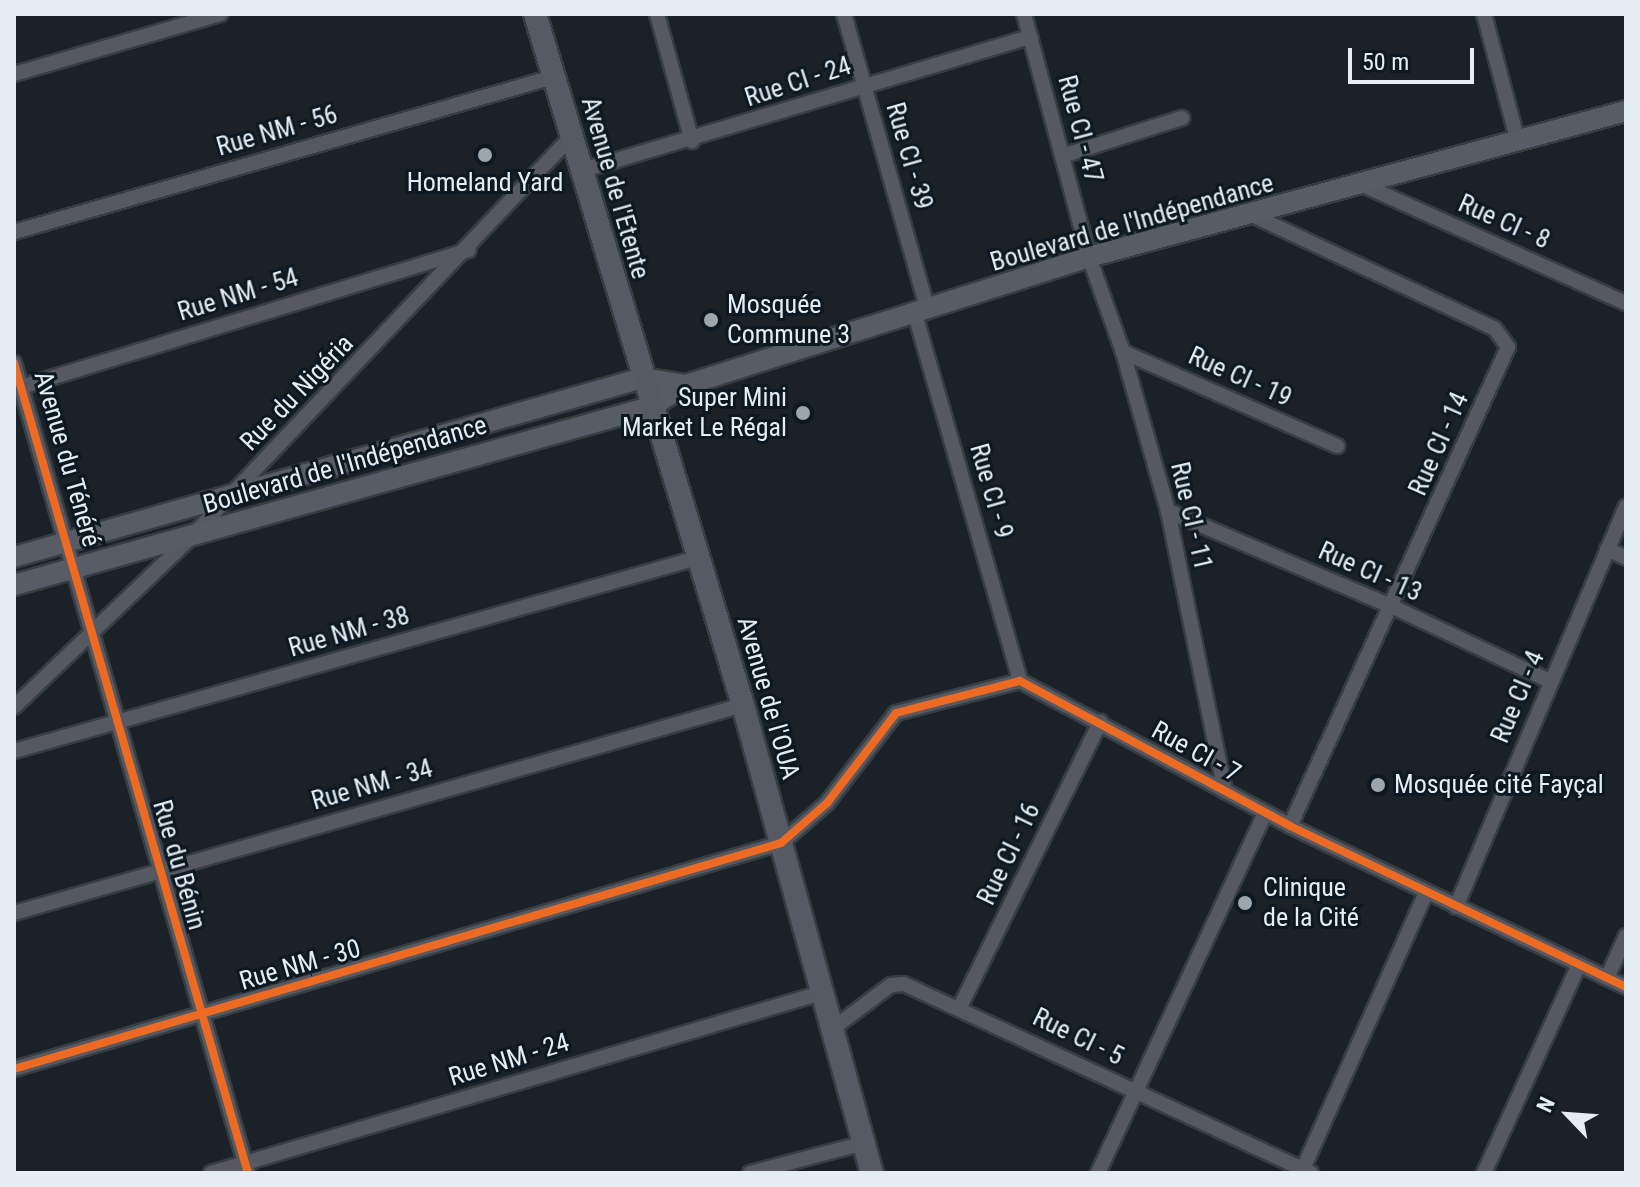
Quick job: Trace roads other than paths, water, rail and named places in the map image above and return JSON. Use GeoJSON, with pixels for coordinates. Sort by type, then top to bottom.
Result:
{"type":"FeatureCollection","features":[{"type":"Feature","properties":{"kind":"main road","name":"Avenue de l'Etente"},"geometry":{"type":"LineString","coordinates":[[535,14],[643,378]]}},
{"type":"Feature","properties":{"kind":"main road","name":"Boulevard de l'Indépendance"},"geometry":{"type":"LineString","coordinates":[[1594,118],[1626,99]]}},
{"type":"Feature","properties":{"kind":"main road","name":"Boulevard de l'Indépendance"},"geometry":{"type":"LineString","coordinates":[[14,585],[190,538],[315,497],[650,407],[686,385],[1089,257],[1363,185],[1626,111]]}},
{"type":"Feature","properties":{"kind":"main road","name":"Boulevard de l'Indépendance"},"geometry":{"type":"LineString","coordinates":[[14,557],[643,378],[686,385]]}},
{"type":"Feature","properties":{"kind":"main road","name":"Avenue de l'OUA"},"geometry":{"type":"LineString","coordinates":[[643,378],[743,705],[872,1173]]}},
{"type":"Feature","properties":{"kind":"street"},"geometry":{"type":"LineString","coordinates":[[14,74],[220,14]]}},
{"type":"Feature","properties":{"kind":"street"},"geometry":{"type":"LineString","coordinates":[[657,14],[692,141]]}},
{"type":"Feature","properties":{"kind":"street","name":"Rue CI - 39"},"geometry":{"type":"LineString","coordinates":[[844,14],[921,312]]}},
{"type":"Feature","properties":{"kind":"street","name":"Rue CI - 47"},"geometry":{"type":"LineString","coordinates":[[1024,14],[1089,257]]}},
{"type":"Feature","properties":{"kind":"street"},"geometry":{"type":"LineString","coordinates":[[1484,14],[1518,142]]}},
{"type":"Feature","properties":{"kind":"street","name":"Rue CI - 24"},"geometry":{"type":"LineString","coordinates":[[580,171],[692,141],[864,85],[1030,37]]}},
{"type":"Feature","properties":{"kind":"street","name":"Rue NM - 56"},"geometry":{"type":"LineString","coordinates":[[14,232],[553,77]]}},
{"type":"Feature","properties":{"kind":"street"},"geometry":{"type":"LineString","coordinates":[[1062,156],[1182,118]]}},
{"type":"Feature","properties":{"kind":"street","name":"Rue du Nigéria"},"geometry":{"type":"LineString","coordinates":[[14,707],[190,538],[469,250],[571,137]]}},
{"type":"Feature","properties":{"kind":"street","name":"Rue CI - 8"},"geometry":{"type":"LineString","coordinates":[[1363,185],[1626,303]]}},
{"type":"Feature","properties":{"kind":"street","name":"Rue CI - 14"},"geometry":{"type":"LineString","coordinates":[[1252,215],[1505,336],[1508,347],[1290,826]]}},
{"type":"Feature","properties":{"kind":"street","name":"Rue NM - 54"},"geometry":{"type":"LineString","coordinates":[[21,387],[469,250]]}},
{"type":"Feature","properties":{"kind":"street","name":"Rue CI - 11"},"geometry":{"type":"LineString","coordinates":[[1089,257],[1123,352],[1168,511],[1225,791]]}},
{"type":"Feature","properties":{"kind":"street","name":"Rue CI - 9"},"geometry":{"type":"LineString","coordinates":[[921,312],[1020,681]]}},
{"type":"Feature","properties":{"kind":"street","name":"Rue CI - 19"},"geometry":{"type":"LineString","coordinates":[[1123,352],[1337,446]]}},
{"type":"Feature","properties":{"kind":"street","name":"Avenue du Ténéré"},"geometry":{"type":"LineString","coordinates":[[14,363],[74,568]]}},
{"type":"Feature","properties":{"kind":"street","name":"Rue CI - 4"},"geometry":{"type":"LineString","coordinates":[[1456,907],[1626,507]]}},
{"type":"Feature","properties":{"kind":"street","name":"Rue CI - 13"},"geometry":{"type":"LineString","coordinates":[[1168,511],[1391,606],[1550,681]]}},
{"type":"Feature","properties":{"kind":"street"},"geometry":{"type":"LineString","coordinates":[[1607,549],[1626,558]]}},
{"type":"Feature","properties":{"kind":"street","name":"Rue NM - 38"},"geometry":{"type":"LineString","coordinates":[[14,751],[697,558]]}},
{"type":"Feature","properties":{"kind":"street","name":"Rue du Bénin"},"geometry":{"type":"LineString","coordinates":[[74,568],[247,1168]]}},
{"type":"Feature","properties":{"kind":"street"},"geometry":{"type":"LineString","coordinates":[[781,843],[827,803],[896,713],[1020,681]]}},
{"type":"Feature","properties":{"kind":"street","name":"Rue CI - 7"},"geometry":{"type":"LineString","coordinates":[[1020,681],[1290,826],[1626,987]]}},
{"type":"Feature","properties":{"kind":"street","name":"Rue NM - 34"},"geometry":{"type":"LineString","coordinates":[[14,913],[743,705]]}},
{"type":"Feature","properties":{"kind":"street","name":"Rue CI - 16"},"geometry":{"type":"LineString","coordinates":[[960,1007],[1100,722]]}},
{"type":"Feature","properties":{"kind":"street"},"geometry":{"type":"LineString","coordinates":[[1098,1173],[1265,813]]}},
{"type":"Feature","properties":{"kind":"street","name":"Rue NM - 30"},"geometry":{"type":"LineString","coordinates":[[14,1069],[781,843]]}},
{"type":"Feature","properties":{"kind":"street"},"geometry":{"type":"LineString","coordinates":[[1307,1171],[1426,893]]}},
{"type":"Feature","properties":{"kind":"street"},"geometry":{"type":"LineString","coordinates":[[1607,978],[1626,936]]}},
{"type":"Feature","properties":{"kind":"street"},"geometry":{"type":"LineString","coordinates":[[1484,1173],[1579,965]]}},
{"type":"Feature","properties":{"kind":"street","name":"Rue CI - 5"},"geometry":{"type":"LineString","coordinates":[[831,1030],[898,983],[960,1007],[1307,1171]]}},
{"type":"Feature","properties":{"kind":"street","name":"Rue NM - 24"},"geometry":{"type":"LineString","coordinates":[[211,1173],[247,1168],[821,993]]}},
{"type":"Feature","properties":{"kind":"street"},"geometry":{"type":"LineString","coordinates":[[750,1173],[864,1143]]}},
{"type":"Feature","properties":{"kind":"place","name":"Homeland Yard"},"geometry":{"type":"Point","coordinates":[485,155]}},
{"type":"Feature","properties":{"kind":"place","name":"Mosquée Commune 3"},"geometry":{"type":"Point","coordinates":[711,320]}},
{"type":"Feature","properties":{"kind":"place","name":"Super Mini Market Le Régal"},"geometry":{"type":"Point","coordinates":[803,413]}},
{"type":"Feature","properties":{"kind":"place","name":"Mosquée cité Fayçal"},"geometry":{"type":"Point","coordinates":[1378,785]}},
{"type":"Feature","properties":{"kind":"place","name":"Clinique de la Cité"},"geometry":{"type":"Point","coordinates":[1245,903]}}]}
